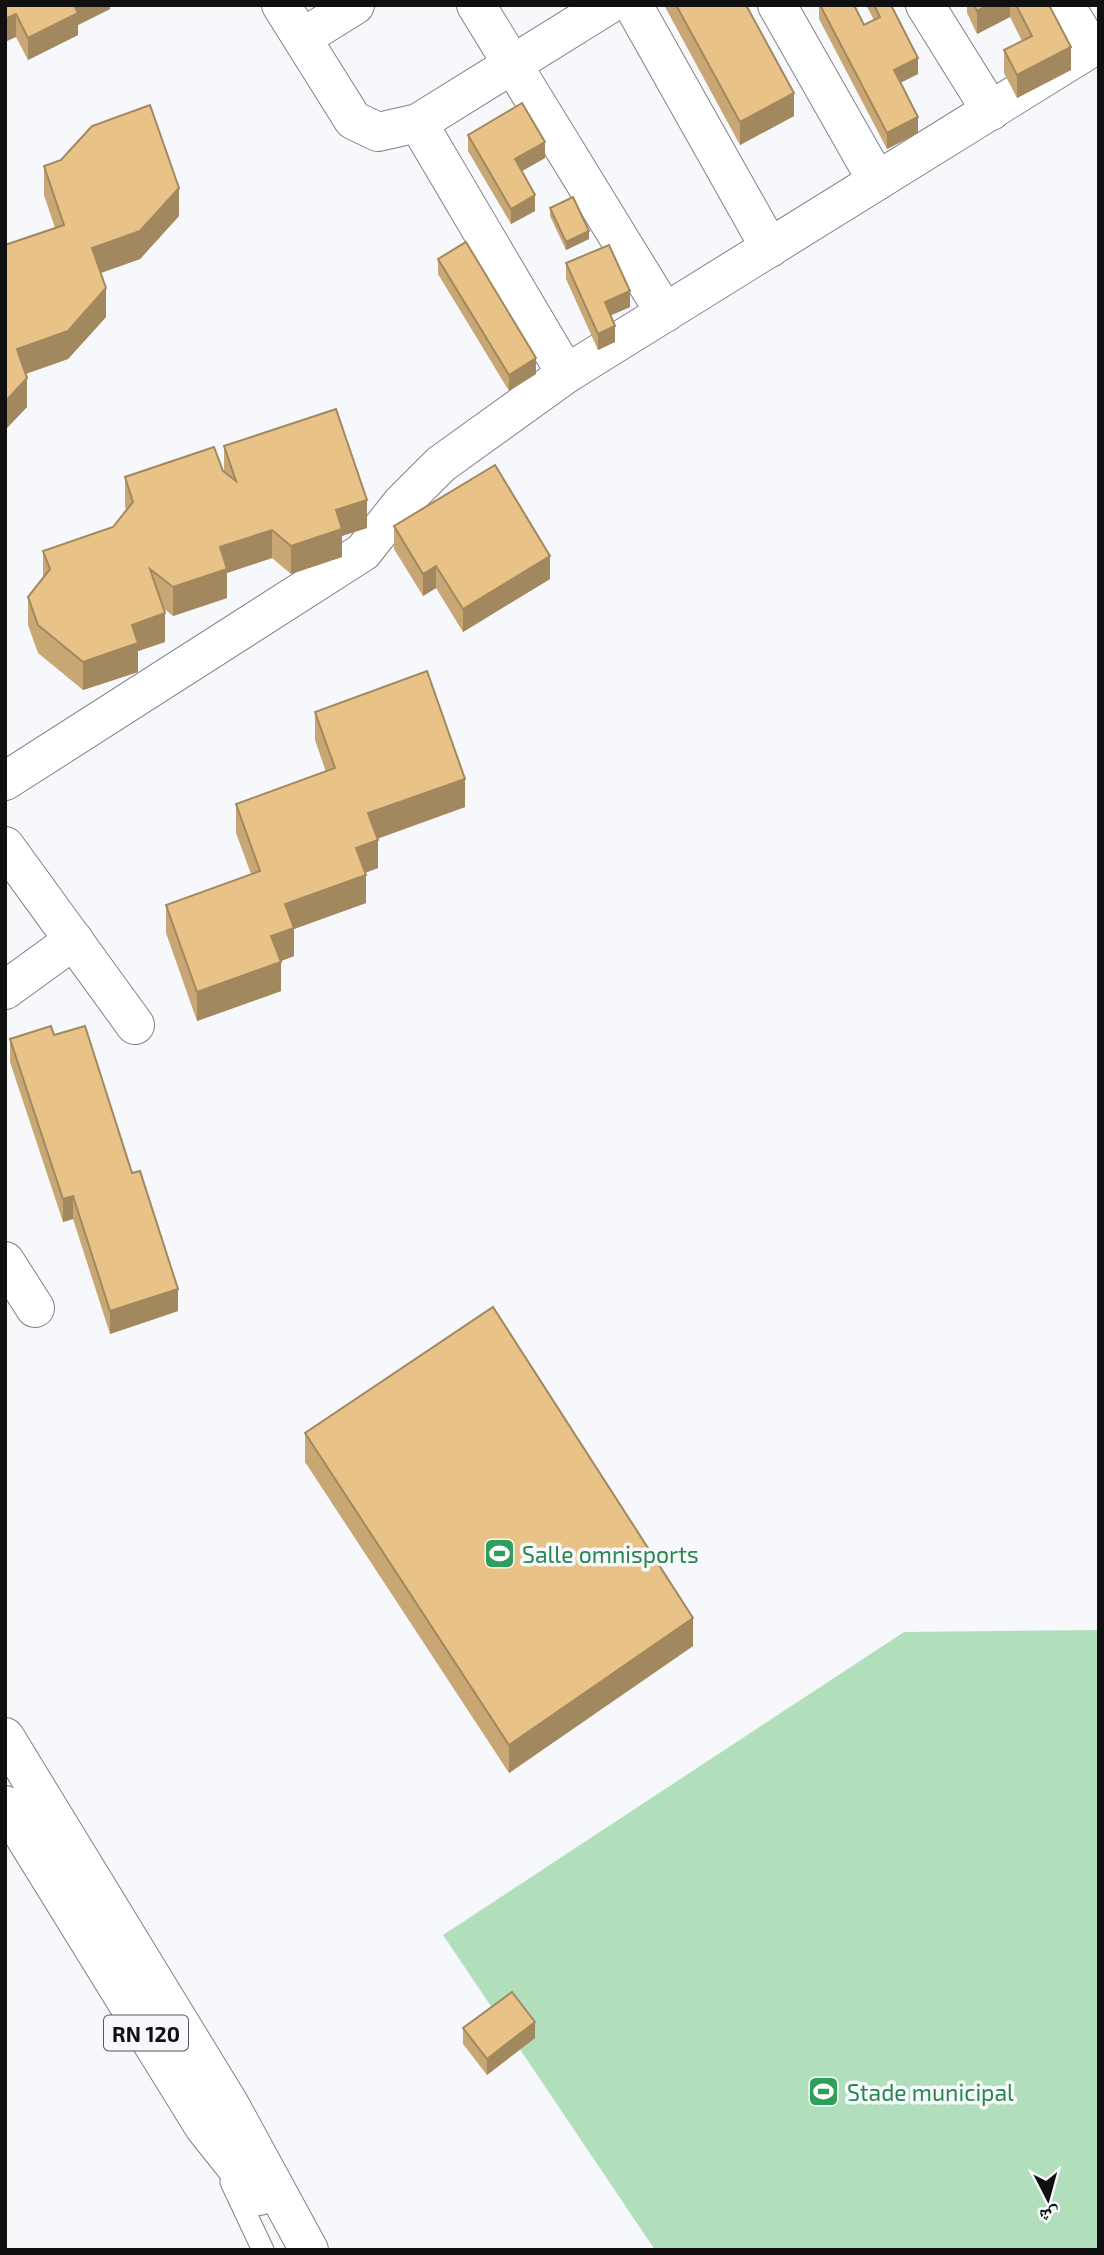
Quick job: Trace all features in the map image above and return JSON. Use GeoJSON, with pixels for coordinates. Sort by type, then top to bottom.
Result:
{"type":"FeatureCollection","features":[{"type":"Feature","properties":{"kind":"street"},"geometry":{"type":"LineString","coordinates":[[281,5],[353,120],[378,132],[418,123],[608,5]]}},
{"type":"Feature","properties":{"kind":"street"},"geometry":{"type":"LineString","coordinates":[[302,38],[355,5]]}},
{"type":"Feature","properties":{"kind":"street"},"geometry":{"type":"LineString","coordinates":[[476,5],[665,313]]}},
{"type":"Feature","properties":{"kind":"street"},"geometry":{"type":"LineString","coordinates":[[633,5],[770,248]]}},
{"type":"Feature","properties":{"kind":"street"},"geometry":{"type":"LineString","coordinates":[[777,5],[877,181]]}},
{"type":"Feature","properties":{"kind":"street"},"geometry":{"type":"LineString","coordinates":[[925,5],[991,111]]}},
{"type":"Feature","properties":{"kind":"street"},"geometry":{"type":"LineString","coordinates":[[5,781],[363,552],[401,504],[441,464],[566,374],[1091,48],[1065,5]]}},
{"type":"Feature","properties":{"kind":"street"},"geometry":{"type":"LineString","coordinates":[[418,123],[566,374]]}},
{"type":"Feature","properties":{"kind":"street"},"geometry":{"type":"LineString","coordinates":[[5,846],[135,1025]]}},
{"type":"Feature","properties":{"kind":"street"},"geometry":{"type":"LineString","coordinates":[[5,990],[74,940]]}},
{"type":"Feature","properties":{"kind":"street"},"geometry":{"type":"LineString","coordinates":[[5,1261],[35,1308]]}},
{"type":"Feature","properties":{"kind":"street"},"geometry":{"type":"LineString","coordinates":[[5,1737],[230,2105],[309,2250]]}},
{"type":"Feature","properties":{"kind":"street","name":"RN 120"},"geometry":{"type":"LineString","coordinates":[[5,1804],[204,2127],[302,2250]]}},
{"type":"Feature","properties":{"kind":"lane"},"geometry":{"type":"LineString","coordinates":[[204,2127],[263,2250]]}},
{"type":"Feature","properties":{"kind":"green space","name":"Stade municipal"},"geometry":{"type":"Polygon","coordinates":[[[1099,1630],[1099,2250],[655,2250],[443,1935],[904,1632],[1099,1630]]]}},
{"type":"Feature","properties":{"kind":"building"},"geometry":{"type":"Polygon","coordinates":[[[5,5],[74,5],[78,13],[28,38],[16,14],[5,19],[5,5]]]}},
{"type":"Feature","properties":{"kind":"building"},"geometry":{"type":"Polygon","coordinates":[[[676,5],[746,5],[794,93],[740,122],[676,5]]]}},
{"type":"Feature","properties":{"kind":"building"},"geometry":{"type":"Polygon","coordinates":[[[820,5],[854,5],[864,25],[880,17],[874,5],[891,5],[918,58],[894,70],[918,117],[887,133],[820,5]]]}},
{"type":"Feature","properties":{"kind":"building"},"geometry":{"type":"Polygon","coordinates":[[[974,5],[988,5],[977,11],[974,5]]]}},
{"type":"Feature","properties":{"kind":"building"},"geometry":{"type":"Polygon","coordinates":[[[1016,5],[1049,5],[1071,47],[1017,75],[1004,50],[1032,36],[1016,5]]]}},
{"type":"Feature","properties":{"kind":"building"},"geometry":{"type":"Polygon","coordinates":[[[522,103],[545,142],[515,159],[535,195],[511,209],[468,135],[522,103]]]}},
{"type":"Feature","properties":{"kind":"building"},"geometry":{"type":"Polygon","coordinates":[[[150,105],[179,188],[140,231],[92,248],[106,288],[68,331],[17,349],[27,378],[5,402],[5,245],[64,225],[44,166],[61,160],[92,126],[150,105]]]}},
{"type":"Feature","properties":{"kind":"building"},"geometry":{"type":"Polygon","coordinates":[[[573,197],[589,231],[566,242],[550,208],[573,197]]]}},
{"type":"Feature","properties":{"kind":"building"},"geometry":{"type":"Polygon","coordinates":[[[466,242],[536,358],[509,375],[438,259],[466,242]]]}},
{"type":"Feature","properties":{"kind":"building"},"geometry":{"type":"Polygon","coordinates":[[[609,245],[630,291],[605,302],[615,326],[598,334],[566,263],[609,245]]]}},
{"type":"Feature","properties":{"kind":"building"},"geometry":{"type":"Polygon","coordinates":[[[336,409],[367,500],[336,510],[342,529],[291,546],[272,530],[220,547],[227,569],[173,587],[150,569],[165,613],[132,625],[138,643],[83,662],[38,625],[28,597],[50,569],[43,551],[113,527],[133,502],[125,477],[214,447],[223,471],[236,481],[224,446],[336,409]]]}},
{"type":"Feature","properties":{"kind":"building"},"geometry":{"type":"Polygon","coordinates":[[[495,465],[550,556],[463,609],[436,566],[423,574],[394,526],[495,465]]]}},
{"type":"Feature","properties":{"kind":"building"},"geometry":{"type":"Polygon","coordinates":[[[427,671],[465,779],[368,813],[378,840],[356,848],[366,875],[285,904],[294,928],[271,936],[281,962],[197,992],[166,905],[260,871],[236,804],[335,768],[315,712],[427,671]]]}},
{"type":"Feature","properties":{"kind":"building"},"geometry":{"type":"Polygon","coordinates":[[[51,1026],[54,1035],[85,1026],[132,1173],[140,1171],[178,1289],[110,1311],[73,1196],[63,1199],[10,1039],[51,1026]]]}},
{"type":"Feature","properties":{"kind":"building","name":"Salle omnisports"},"geometry":{"type":"Polygon","coordinates":[[[493,1307],[693,1618],[509,1745],[305,1433],[493,1307]]]}},
{"type":"Feature","properties":{"kind":"building"},"geometry":{"type":"Polygon","coordinates":[[[512,1992],[535,2022],[487,2059],[463,2028],[512,1992]]]}},
{"type":"Feature","properties":{"kind":"place","name":"Salle omnisports"},"geometry":{"type":"Point","coordinates":[499,1554]}},
{"type":"Feature","properties":{"kind":"place","name":"Stade municipal"},"geometry":{"type":"Point","coordinates":[824,2092]}}]}
